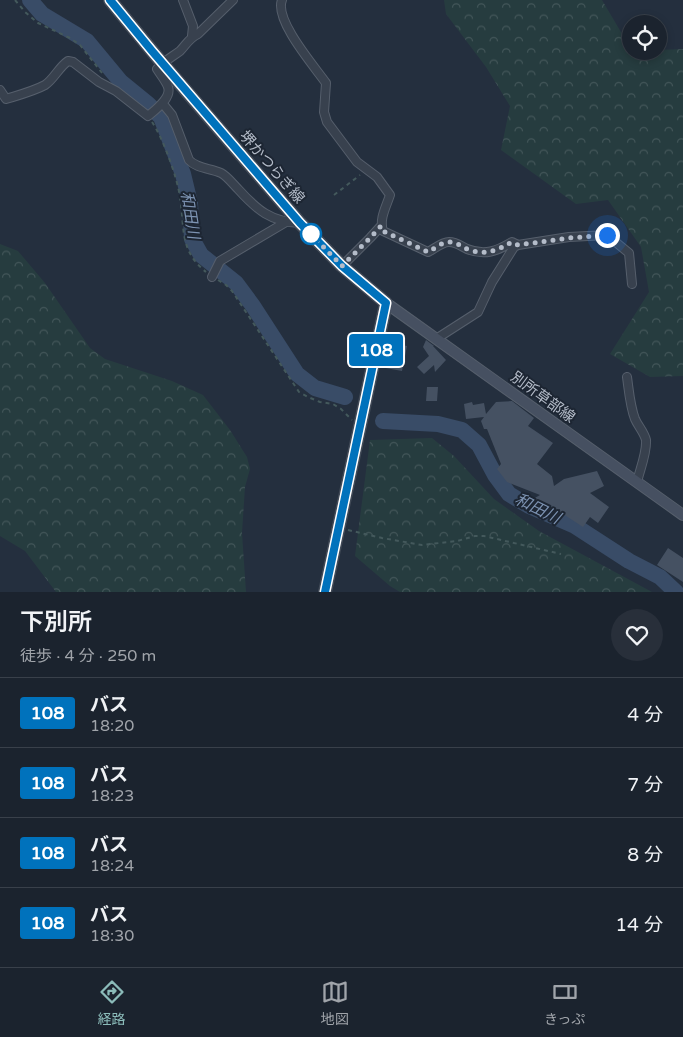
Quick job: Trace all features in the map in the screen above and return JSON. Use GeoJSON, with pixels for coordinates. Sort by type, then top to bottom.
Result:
{"type":"FeatureCollection","features":[{"type":"Feature","properties":{"kind":"main road","name":"堺かつらぎ線"},"geometry":{"type":"LineString","coordinates":[[110,0],[300,223],[342,266],[386,303]]}},
{"type":"Feature","properties":{"kind":"main road","name":"別所草部線"},"geometry":{"type":"LineString","coordinates":[[386,303],[683,515]]}},
{"type":"Feature","properties":{"kind":"main road"},"geometry":{"type":"LineString","coordinates":[[325,592],[386,303]]}},
{"type":"Feature","properties":{"kind":"street"},"geometry":{"type":"LineString","coordinates":[[0,90],[6,99],[30,91],[46,84],[62,65],[68,61],[73,62],[99,82],[116,91],[148,116],[162,104],[168,93],[169,87],[157,69],[162,63],[181,50],[192,36],[193,26],[183,0]]}},
{"type":"Feature","properties":{"kind":"street"},"geometry":{"type":"LineString","coordinates":[[192,36],[198,34],[234,0]]}},
{"type":"Feature","properties":{"kind":"street"},"geometry":{"type":"LineString","coordinates":[[282,0],[280,12],[292,36],[326,83],[324,112],[327,122],[357,162],[377,177],[390,195],[381,226],[342,266]]}},
{"type":"Feature","properties":{"kind":"street"},"geometry":{"type":"LineString","coordinates":[[162,104],[172,115],[189,160],[193,164],[221,173],[262,212],[286,222],[300,223]]}},
{"type":"Feature","properties":{"kind":"street"},"geometry":{"type":"LineString","coordinates":[[212,277],[220,261],[286,222]]}},
{"type":"Feature","properties":{"kind":"street"},"geometry":{"type":"LineString","coordinates":[[381,226],[383,231],[428,252],[447,242],[478,252],[498,250],[512,242],[518,245]]}},
{"type":"Feature","properties":{"kind":"street"},"geometry":{"type":"LineString","coordinates":[[436,338],[478,312],[492,282],[514,247],[518,245],[607,235],[629,253],[632,284]]}},
{"type":"Feature","properties":{"kind":"street"},"geometry":{"type":"LineString","coordinates":[[627,377],[633,412],[646,443],[637,482]]}},
{"type":"Feature","properties":{"kind":"path"},"geometry":{"type":"LineString","coordinates":[[15,0],[38,23],[70,38],[80,45],[104,76]]}},
{"type":"Feature","properties":{"kind":"path"},"geometry":{"type":"LineString","coordinates":[[148,116],[156,128],[176,181],[180,197],[186,247],[198,266],[232,290],[300,392],[308,398],[333,404],[360,427]]}},
{"type":"Feature","properties":{"kind":"path"},"geometry":{"type":"LineString","coordinates":[[334,194],[357,178],[366,169]]}},
{"type":"Feature","properties":{"kind":"path"},"geometry":{"type":"LineString","coordinates":[[339,527],[382,538],[422,545],[484,536],[561,554]]}},
{"type":"Feature","properties":{"kind":"green space"},"geometry":{"type":"Polygon","coordinates":[[[444,0],[602,0],[622,34],[622,60],[667,60],[667,50],[683,49],[683,376],[650,377],[610,354],[649,292],[641,247],[608,200],[576,204],[501,150],[510,106],[486,67],[446,14],[444,0]]]}},
{"type":"Feature","properties":{"kind":"green space"},"geometry":{"type":"Polygon","coordinates":[[[0,244],[18,251],[45,283],[90,348],[105,359],[172,381],[203,395],[230,430],[247,457],[250,469],[245,487],[242,533],[246,592],[56,592],[25,551],[0,536],[0,244]]]}},
{"type":"Feature","properties":{"kind":"green space"},"geometry":{"type":"Polygon","coordinates":[[[432,438],[454,456],[494,499],[539,531],[652,592],[400,592],[390,586],[355,556],[370,440],[432,438]]]}},
{"type":"Feature","properties":{"kind":"building"},"geometry":{"type":"Polygon","coordinates":[[[426,340],[446,360],[435,372],[434,365],[424,374],[417,367],[429,356],[423,347],[426,340]]]}},
{"type":"Feature","properties":{"kind":"building"},"geometry":{"type":"Polygon","coordinates":[[[386,342],[407,346],[402,371],[380,367],[386,342]]]}},
{"type":"Feature","properties":{"kind":"building"},"geometry":{"type":"Polygon","coordinates":[[[427,387],[438,387],[437,401],[426,401],[427,387]]]}},
{"type":"Feature","properties":{"kind":"building"},"geometry":{"type":"Polygon","coordinates":[[[512,401],[534,418],[528,426],[553,443],[537,464],[552,476],[554,486],[564,479],[597,471],[604,486],[590,493],[609,507],[598,523],[590,517],[583,527],[560,512],[560,509],[550,511],[533,499],[540,495],[507,482],[497,469],[501,464],[487,429],[484,429],[481,421],[484,417],[466,419],[464,404],[472,402],[473,405],[484,403],[486,414],[496,402],[512,401]]]}},
{"type":"Feature","properties":{"kind":"building"},"geometry":{"type":"Polygon","coordinates":[[[668,548],[683,558],[683,582],[657,565],[668,548]]]}},
{"type":"Feature","properties":{"kind":"waterway","name":"和田川"},"geometry":{"type":"LineString","coordinates":[[30,0],[42,14],[87,41],[121,82],[161,117],[183,174],[190,203],[192,239],[201,255],[236,283],[297,374],[315,388],[345,397]]}},
{"type":"Feature","properties":{"kind":"waterway","name":"和田川"},"geometry":{"type":"LineString","coordinates":[[383,421],[438,424],[462,430],[479,445],[495,475],[509,494],[529,506],[575,526],[629,561],[660,577],[676,592]]}},
{"type":"Feature","properties":{"kind":"bus line","name":"108"},"geometry":{"type":"LineString","coordinates":[[110,0],[300,223],[342,266],[386,303],[325,592]]}},
{"type":"Feature","properties":{"kind":"route"},"geometry":{"type":"LineString","coordinates":[[311,234],[342,266],[381,226],[383,231],[428,252],[447,242],[478,252],[488,252],[498,250],[512,242],[518,245],[607,235]]}}]}
